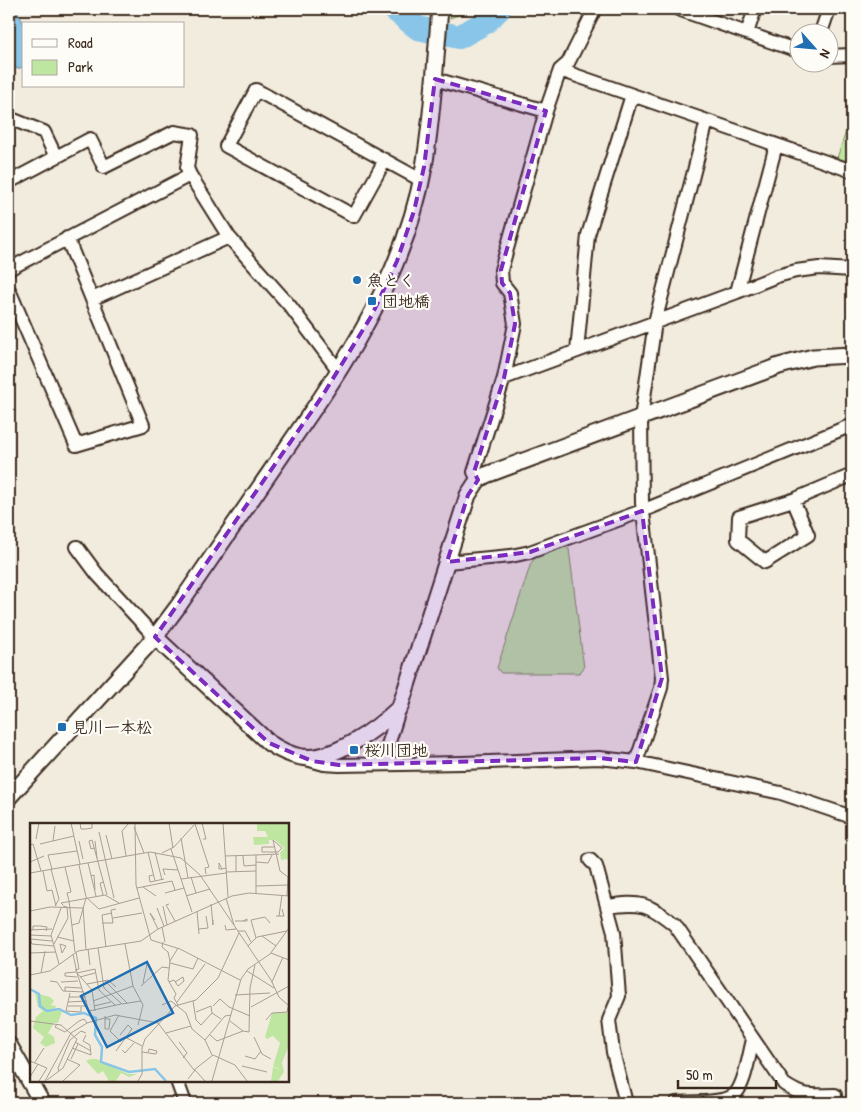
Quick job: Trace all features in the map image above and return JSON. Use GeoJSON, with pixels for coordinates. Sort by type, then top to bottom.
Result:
{"type":"FeatureCollection","features":[{"type":"Feature","properties":{"kind":"street"},"geometry":{"type":"LineString","coordinates":[[478,480],[474,472],[504,378],[516,324],[510,293],[502,283],[501,270],[546,111],[560,70],[568,63],[595,9]]}},
{"type":"Feature","properties":{"kind":"street"},"geometry":{"type":"LineString","coordinates":[[680,9],[788,47]]}},
{"type":"Feature","properties":{"kind":"street"},"geometry":{"type":"LineString","coordinates":[[747,33],[755,9]]}},
{"type":"Feature","properties":{"kind":"street"},"geometry":{"type":"LineString","coordinates":[[824,22],[829,9]]}},
{"type":"Feature","properties":{"kind":"street"},"geometry":{"type":"LineString","coordinates":[[9,798],[154,637],[178,606],[339,371],[372,315],[397,261],[414,211],[421,180],[435,79],[440,12]]}},
{"type":"Feature","properties":{"kind":"street"},"geometry":{"type":"LineString","coordinates":[[838,56],[852,55]]}},
{"type":"Feature","properties":{"kind":"street"},"geometry":{"type":"LineString","coordinates":[[560,70],[852,171]]}},
{"type":"Feature","properties":{"kind":"street"},"geometry":{"type":"LineString","coordinates":[[435,79],[546,111]]}},
{"type":"Feature","properties":{"kind":"street"},"geometry":{"type":"LineString","coordinates":[[384,160],[354,216],[226,146],[256,90],[421,180]]}},
{"type":"Feature","properties":{"kind":"street"},"geometry":{"type":"LineString","coordinates":[[577,350],[588,235],[632,95]]}},
{"type":"Feature","properties":{"kind":"street"},"geometry":{"type":"LineString","coordinates":[[9,118],[44,132],[56,157]]}},
{"type":"Feature","properties":{"kind":"street"},"geometry":{"type":"LineString","coordinates":[[636,762],[662,678],[642,511],[641,418],[655,322],[707,121]]}},
{"type":"Feature","properties":{"kind":"street"},"geometry":{"type":"LineString","coordinates":[[9,182],[90,139],[104,166],[174,132],[192,135],[187,168],[190,175],[229,237],[290,306],[339,371]]}},
{"type":"Feature","properties":{"kind":"street"},"geometry":{"type":"LineString","coordinates":[[737,292],[776,145]]}},
{"type":"Feature","properties":{"kind":"street"},"geometry":{"type":"LineString","coordinates":[[9,268],[190,175]]}},
{"type":"Feature","properties":{"kind":"street"},"geometry":{"type":"LineString","coordinates":[[92,300],[229,237]]}},
{"type":"Feature","properties":{"kind":"street"},"geometry":{"type":"LineString","coordinates":[[9,290],[12,304],[76,446],[143,425],[67,238]]}},
{"type":"Feature","properties":{"kind":"street"},"geometry":{"type":"LineString","coordinates":[[504,378],[776,276],[819,268],[852,270]]}},
{"type":"Feature","properties":{"kind":"street"},"geometry":{"type":"LineString","coordinates":[[382,764],[468,495],[478,480],[486,475],[778,366],[813,357],[852,355]]}},
{"type":"Feature","properties":{"kind":"street"},"geometry":{"type":"LineString","coordinates":[[447,562],[511,556],[530,552],[642,511],[852,425]]}},
{"type":"Feature","properties":{"kind":"street"},"geometry":{"type":"LineString","coordinates":[[793,500],[808,535],[764,562],[738,540],[739,517],[793,500],[852,474]]}},
{"type":"Feature","properties":{"kind":"street"},"geometry":{"type":"LineString","coordinates":[[77,547],[98,574],[154,637],[269,743],[301,757],[324,764],[340,765],[599,758],[636,762],[780,793],[852,817]]}},
{"type":"Feature","properties":{"kind":"street"},"geometry":{"type":"LineString","coordinates":[[301,757],[315,757],[326,754],[361,739],[400,707]]}},
{"type":"Feature","properties":{"kind":"street"},"geometry":{"type":"LineString","coordinates":[[590,860],[596,866],[614,932],[619,996],[609,1020],[613,1052],[626,1103]]}},
{"type":"Feature","properties":{"kind":"street"},"geometry":{"type":"LineString","coordinates":[[607,906],[630,903],[646,905],[675,925],[784,1084],[795,1092],[806,1096],[835,1094]]}},
{"type":"Feature","properties":{"kind":"street"},"geometry":{"type":"LineString","coordinates":[[676,1103],[722,1101],[733,1097],[741,1084],[753,1040]]}},
{"type":"Feature","properties":{"kind":"street"},"geometry":{"type":"LineString","coordinates":[[9,1045],[30,1082]]}},
{"type":"Feature","properties":{"kind":"street"},"geometry":{"type":"LineString","coordinates":[[30,1082],[42,1103]]}},
{"type":"Feature","properties":{"kind":"street"},"geometry":{"type":"LineString","coordinates":[[178,1082],[185,1103]]}},
{"type":"Feature","properties":{"kind":"highlighted area"},"geometry":{"type":"Polygon","coordinates":[[[435,79],[546,111],[501,270],[502,283],[510,293],[515,324],[504,378],[474,472],[478,480],[468,495],[447,562],[530,552],[642,511],[662,678],[636,762],[599,758],[339,765],[312,761],[269,743],[155,637],[321,398],[372,315],[397,261],[414,211],[424,167],[435,79]]]}},
{"type":"Feature","properties":{"kind":"green space"},"geometry":{"type":"Polygon","coordinates":[[[451,9],[474,9],[450,18],[451,9]]]}},
{"type":"Feature","properties":{"kind":"green space"},"geometry":{"type":"Polygon","coordinates":[[[852,114],[852,162],[837,158],[852,114]]]}},
{"type":"Feature","properties":{"kind":"green space"},"geometry":{"type":"Polygon","coordinates":[[[563,546],[569,549],[584,668],[579,673],[501,673],[497,668],[531,563],[537,556],[563,546]]]}},
{"type":"Feature","properties":{"kind":"water"},"geometry":{"type":"Polygon","coordinates":[[[9,9],[17,9],[23,22],[22,67],[15,69],[9,61],[9,9]]]}},
{"type":"Feature","properties":{"kind":"waterway"},"geometry":{"type":"LineString","coordinates":[[394,9],[418,28],[459,37],[486,22],[499,9]]}},
{"type":"Feature","properties":{"kind":"place","name":"魚とく"},"geometry":{"type":"Point","coordinates":[357,280]}},
{"type":"Feature","properties":{"kind":"place","name":"団地橋"},"geometry":{"type":"Point","coordinates":[372,301]}},
{"type":"Feature","properties":{"kind":"place","name":"見川一本松"},"geometry":{"type":"Point","coordinates":[62,727]}},
{"type":"Feature","properties":{"kind":"place","name":"桜川団地"},"geometry":{"type":"Point","coordinates":[354,750]}}]}
